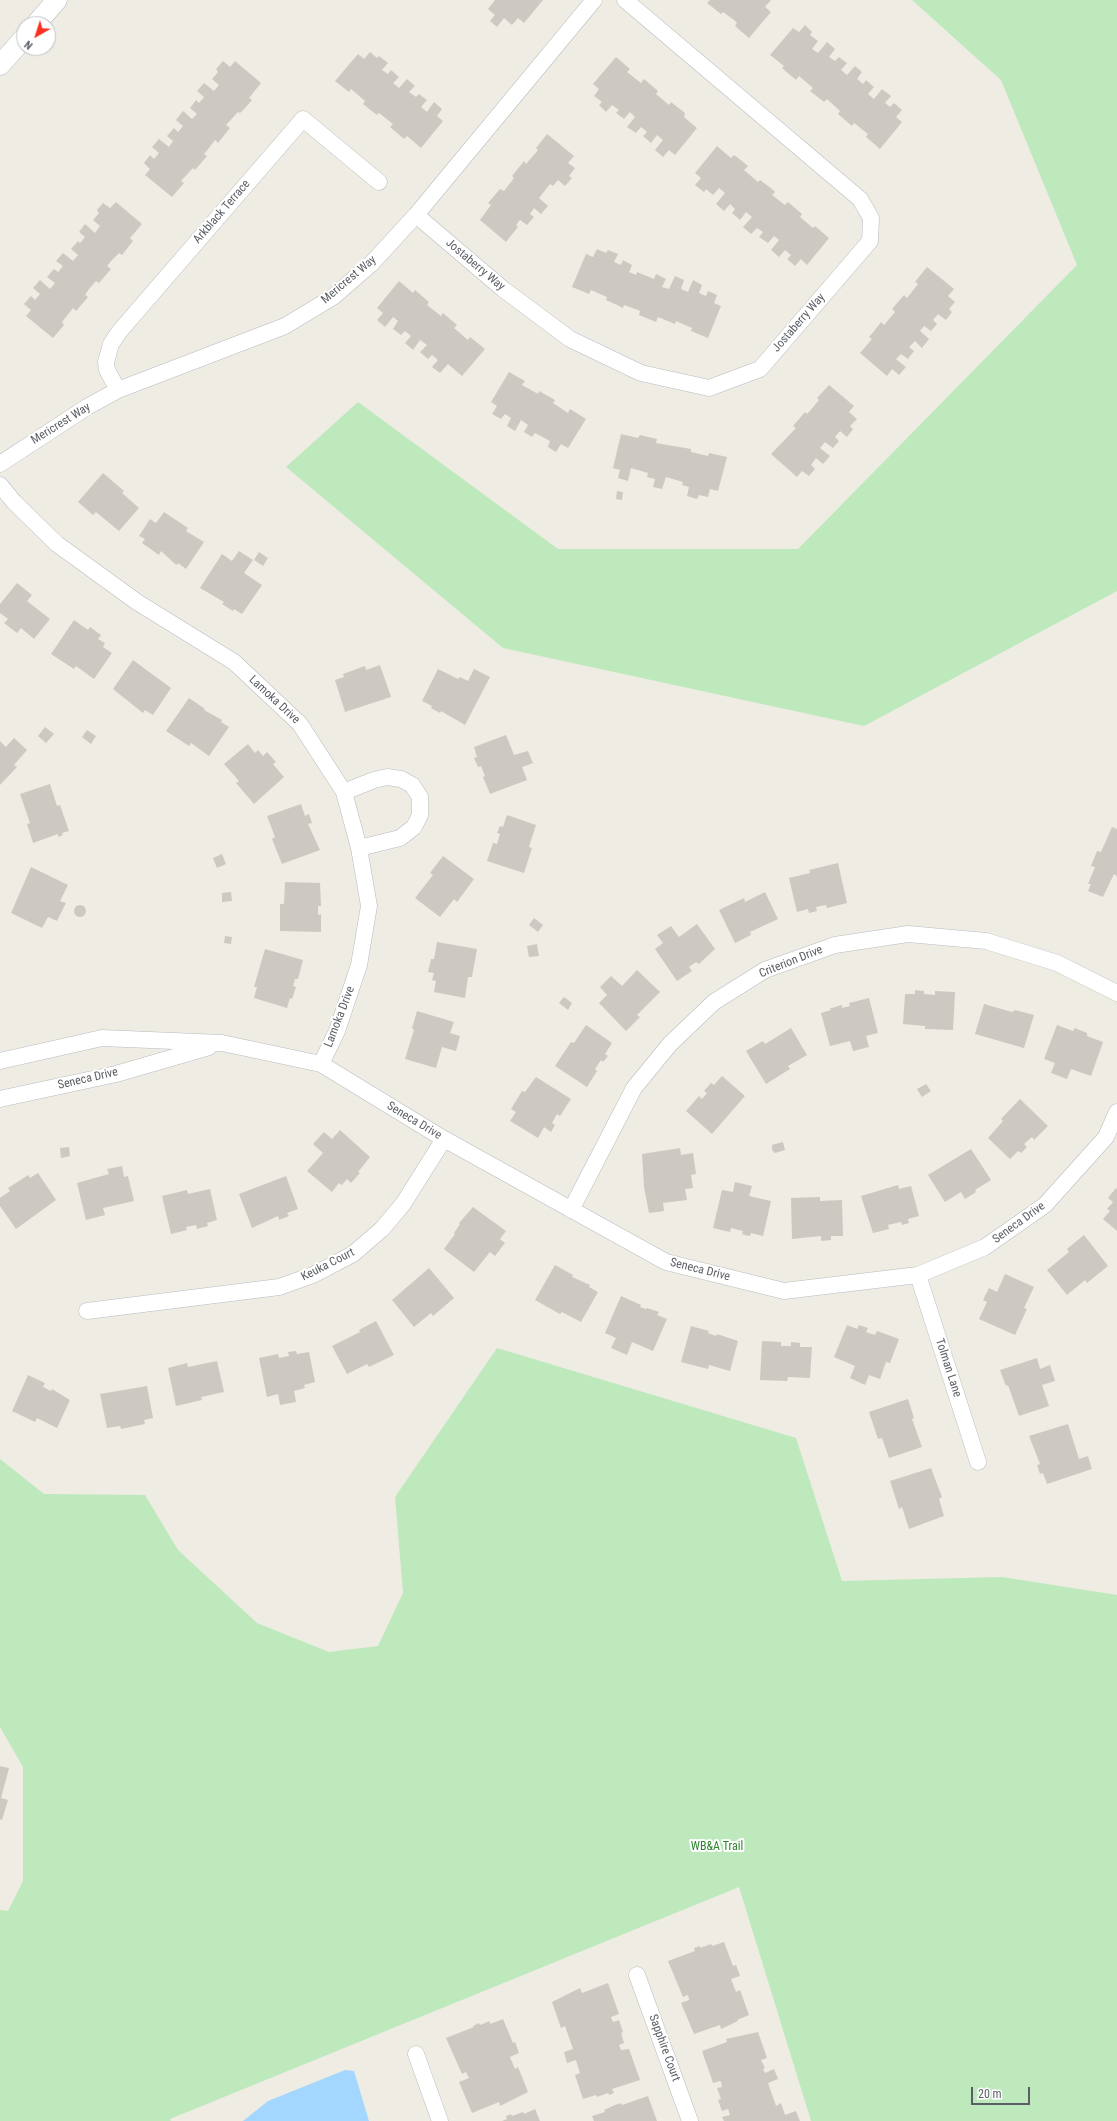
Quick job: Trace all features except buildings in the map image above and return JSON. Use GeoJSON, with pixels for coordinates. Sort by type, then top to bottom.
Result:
{"type":"FeatureCollection","features":[{"type":"Feature","properties":{"kind":"street"},"geometry":{"type":"LineString","coordinates":[[43,16],[57,0]]}},
{"type":"Feature","properties":{"kind":"street","name":"Mericrest Way"},"geometry":{"type":"LineString","coordinates":[[0,464],[87,407],[118,390],[285,326],[333,297],[371,264],[416,215],[594,0]]}},
{"type":"Feature","properties":{"kind":"street","name":"Jostaberry Way"},"geometry":{"type":"LineString","coordinates":[[416,215],[504,290],[570,339],[641,373],[709,388],[760,368],[870,241],[871,218],[860,200],[625,0]]}},
{"type":"Feature","properties":{"kind":"street"},"geometry":{"type":"LineString","coordinates":[[0,65],[16,47]]}},
{"type":"Feature","properties":{"kind":"street","name":"Arkblack Terrace"},"geometry":{"type":"LineString","coordinates":[[118,390],[107,370],[106,362],[111,344],[119,332],[303,119],[379,182]]}},
{"type":"Feature","properties":{"kind":"street","name":"Lamoka Drive"},"geometry":{"type":"LineString","coordinates":[[0,485],[14,502],[57,544],[137,602],[234,662],[300,724],[344,792],[359,848],[368,906],[359,965],[337,1032],[321,1064]]}},
{"type":"Feature","properties":{"kind":"street"},"geometry":{"type":"LineString","coordinates":[[344,792],[374,780],[387,777],[401,779],[412,785],[420,797],[420,814],[414,827],[400,838],[359,848]]}},
{"type":"Feature","properties":{"kind":"street","name":"Criterion Drive"},"geometry":{"type":"LineString","coordinates":[[571,1210],[592,1167],[638,1083],[670,1044],[714,1002],[765,970],[835,945],[908,934],[986,941],[1057,963],[1117,993]]}},
{"type":"Feature","properties":{"kind":"street","name":"Seneca Drive"},"geometry":{"type":"LineString","coordinates":[[0,1061],[102,1038],[222,1043],[321,1064],[444,1139],[666,1262],[784,1291],[918,1275],[985,1247],[1044,1205],[1106,1137],[1117,1112]]}},
{"type":"Feature","properties":{"kind":"street","name":"Seneca Drive"},"geometry":{"type":"LineString","coordinates":[[0,1099],[116,1074],[222,1043]]}},
{"type":"Feature","properties":{"kind":"street","name":"Keuka Court"},"geometry":{"type":"LineString","coordinates":[[87,1310],[279,1287],[313,1275],[353,1254],[382,1229],[403,1204],[444,1139]]}},
{"type":"Feature","properties":{"kind":"street","name":"Tolman Lane"},"geometry":{"type":"LineString","coordinates":[[918,1275],[978,1462]]}},
{"type":"Feature","properties":{"kind":"street","name":"Sapphire Court"},"geometry":{"type":"LineString","coordinates":[[637,1974],[690,2121]]}},
{"type":"Feature","properties":{"kind":"street"},"geometry":{"type":"LineString","coordinates":[[416,2054],[440,2121]]}},
{"type":"Feature","properties":{"kind":"green space"},"geometry":{"type":"Polygon","coordinates":[[[912,0],[1117,0],[1117,591],[864,726],[503,648],[286,467],[358,402],[558,549],[798,549],[1077,265],[1001,80],[912,0]]]}},
{"type":"Feature","properties":{"kind":"green space","name":"WB&A Trail"},"geometry":{"type":"Polygon","coordinates":[[[497,1348],[796,1438],[842,1581],[1002,1577],[1117,1595],[1117,2121],[811,2121],[739,1887],[170,2119],[171,2121],[0,2121],[0,1910],[8,1911],[23,1881],[23,1767],[0,1727],[0,1459],[44,1494],[145,1495],[178,1550],[257,1623],[329,1652],[378,1646],[403,1593],[395,1497],[497,1348]]]}},
{"type":"Feature","properties":{"kind":"water"},"geometry":{"type":"Polygon","coordinates":[[[345,2070],[354,2071],[369,2121],[243,2121],[268,2101],[345,2070]]]}}]}
